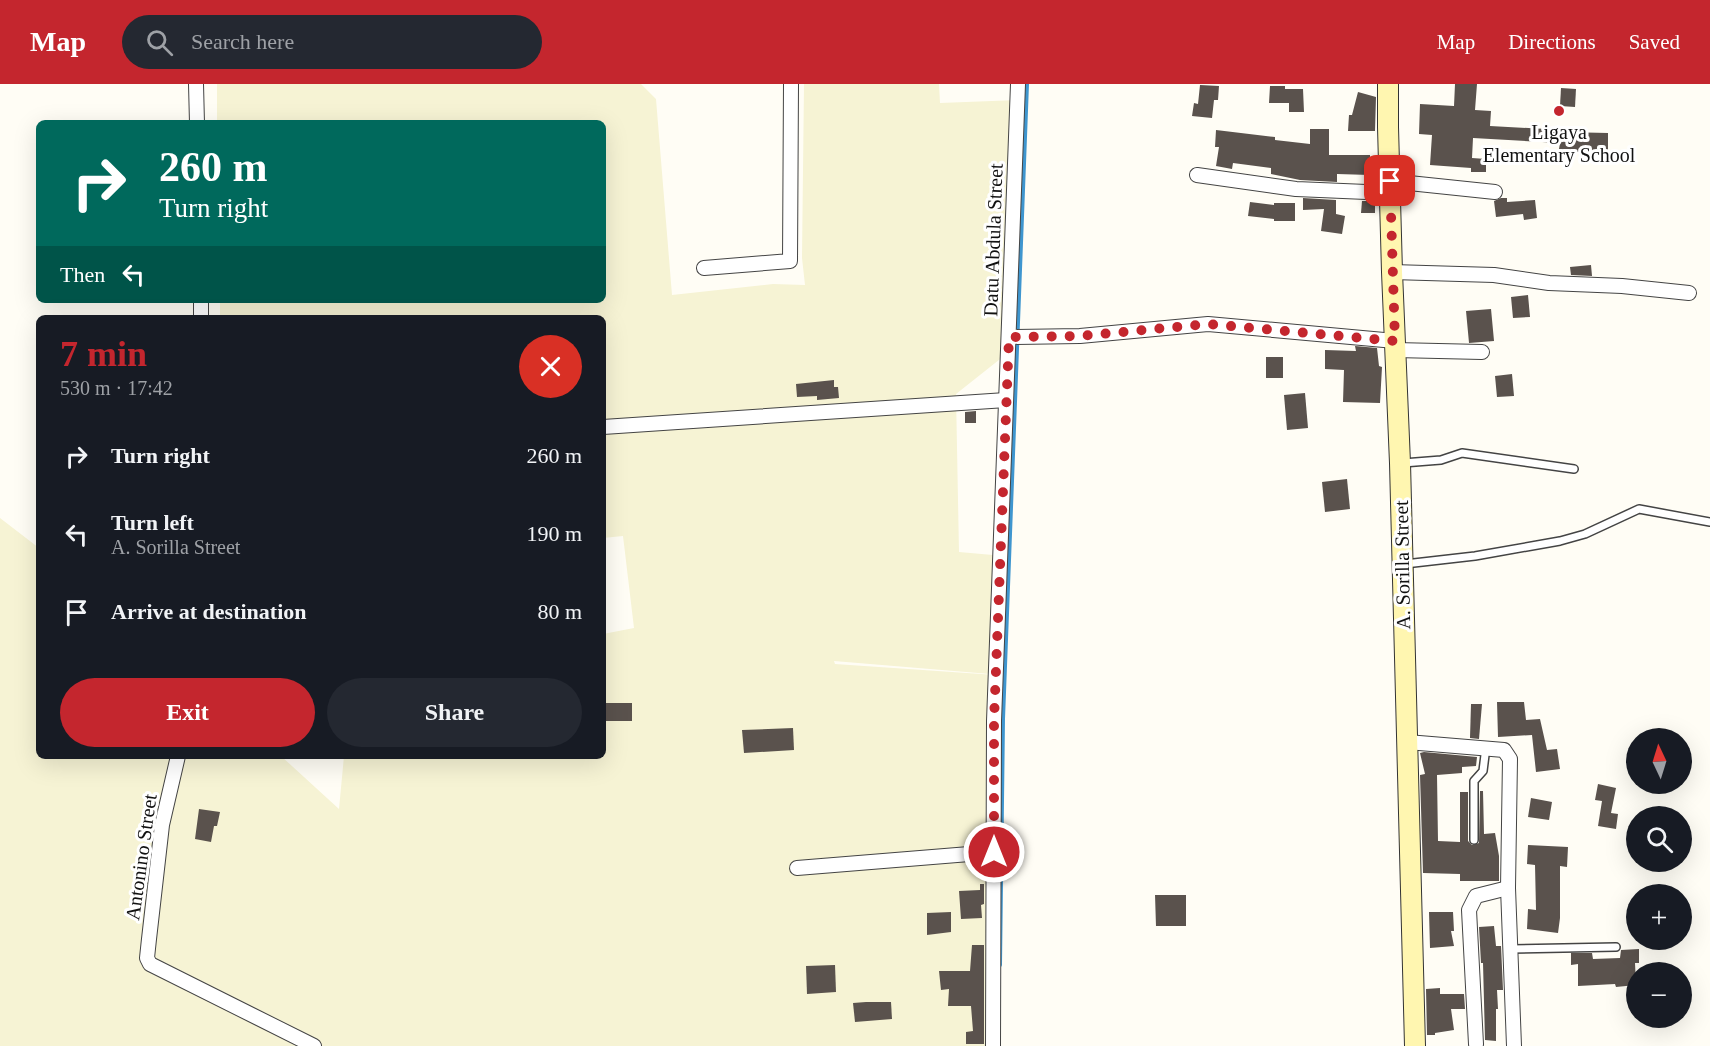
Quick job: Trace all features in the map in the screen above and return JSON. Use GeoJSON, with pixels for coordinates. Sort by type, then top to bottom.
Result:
{"type":"FeatureCollection","features":[{"type":"Feature","properties":{"kind":"street"},"geometry":{"type":"LineString","coordinates":[[196,84],[197,120]]}},
{"type":"Feature","properties":{"kind":"street"},"geometry":{"type":"LineString","coordinates":[[704,268],[790,261],[791,84]]}},
{"type":"Feature","properties":{"kind":"street","name":"Datu Abdula Street"},"geometry":{"type":"LineString","coordinates":[[993,1046],[994,721],[1018,84]]}},
{"type":"Feature","properties":{"kind":"street","name":"A. Sorilla Street"},"geometry":{"type":"LineString","coordinates":[[1388,84],[1415,1046]]}},
{"type":"Feature","properties":{"kind":"street"},"geometry":{"type":"LineString","coordinates":[[1197,175],[1287,189],[1462,187],[1495,192]]}},
{"type":"Feature","properties":{"kind":"street"},"geometry":{"type":"LineString","coordinates":[[1392,272],[1472,273],[1559,283],[1689,292]]}},
{"type":"Feature","properties":{"kind":"street"},"geometry":{"type":"LineString","coordinates":[[1009,337],[1080,336],[1208,324],[1395,346],[1482,352]]}},
{"type":"Feature","properties":{"kind":"street"},"geometry":{"type":"LineString","coordinates":[[606,427],[1006,400]]}},
{"type":"Feature","properties":{"kind":"street"},"geometry":{"type":"LineString","coordinates":[[1407,742],[1486,747],[1504,750],[1510,759],[1508,888],[1514,1046]]}},
{"type":"Feature","properties":{"kind":"street","name":"Antonino Street"},"geometry":{"type":"LineString","coordinates":[[177,759],[162,825],[147,958],[150,964],[314,1046]]}},
{"type":"Feature","properties":{"kind":"street"},"geometry":{"type":"LineString","coordinates":[[797,868],[994,852]]}},
{"type":"Feature","properties":{"kind":"street"},"geometry":{"type":"LineString","coordinates":[[1476,1044],[1469,910],[1476,896],[1508,888]]}},
{"type":"Feature","properties":{"kind":"lane"},"geometry":{"type":"LineString","coordinates":[[1400,462],[1441,460],[1462,453],[1574,469]]}},
{"type":"Feature","properties":{"kind":"lane"},"geometry":{"type":"LineString","coordinates":[[1402,565],[1560,542],[1586,534],[1639,509],[1710,522]]}},
{"type":"Feature","properties":{"kind":"lane"},"geometry":{"type":"LineString","coordinates":[[1474,840],[1474,781],[1483,771],[1486,747]]}},
{"type":"Feature","properties":{"kind":"lane"},"geometry":{"type":"LineString","coordinates":[[1511,949],[1616,947]]}},
{"type":"Feature","properties":{"kind":"shaded area"},"geometry":{"type":"Polygon","coordinates":[[[217,84],[641,84],[656,99],[672,295],[773,284],[805,285],[802,258],[804,84],[939,84],[940,103],[1018,100],[1009,352],[956,394],[959,552],[993,555],[990,674],[834,661],[835,664],[996,675],[987,1046],[0,1046],[0,518],[36,546],[36,759],[284,759],[339,809],[344,759],[606,759],[606,633],[634,628],[623,536],[606,538],[606,315],[220,315],[220,303],[606,303],[606,120],[217,120],[217,84]]]}},
{"type":"Feature","properties":{"kind":"building"},"geometry":{"type":"Polygon","coordinates":[[[1455,84],[1477,84],[1475,110],[1491,111],[1490,126],[1608,133],[1608,152],[1568,152],[1568,150],[1559,149],[1560,143],[1473,138],[1472,158],[1486,159],[1486,172],[1471,172],[1471,168],[1430,165],[1432,135],[1419,134],[1420,104],[1454,106],[1455,84]]]}},
{"type":"Feature","properties":{"kind":"building"},"geometry":{"type":"Polygon","coordinates":[[[1200,85],[1219,86],[1218,100],[1214,100],[1212,118],[1192,116],[1194,103],[1198,104],[1200,85]]]}},
{"type":"Feature","properties":{"kind":"building"},"geometry":{"type":"Polygon","coordinates":[[[1270,86],[1303,89],[1304,112],[1289,112],[1289,103],[1269,103],[1270,86]]]}},
{"type":"Feature","properties":{"kind":"building"},"geometry":{"type":"Polygon","coordinates":[[[1561,88],[1576,89],[1575,107],[1560,106],[1561,88]]]}},
{"type":"Feature","properties":{"kind":"building"},"geometry":{"type":"Polygon","coordinates":[[[1358,92],[1376,97],[1375,131],[1348,131],[1349,115],[1352,115],[1358,92]]]}},
{"type":"Feature","properties":{"kind":"building"},"geometry":{"type":"Polygon","coordinates":[[[1310,129],[1329,129],[1329,155],[1370,155],[1370,175],[1337,174],[1337,182],[1300,180],[1271,174],[1271,168],[1233,163],[1232,169],[1216,166],[1219,147],[1215,147],[1216,130],[1310,144],[1310,129]]]}},
{"type":"Feature","properties":{"kind":"building"},"geometry":{"type":"Polygon","coordinates":[[[1303,198],[1336,200],[1336,214],[1345,216],[1342,234],[1321,231],[1324,209],[1303,210],[1303,198]]]}},
{"type":"Feature","properties":{"kind":"building"},"geometry":{"type":"Polygon","coordinates":[[[1507,198],[1507,202],[1535,200],[1537,218],[1524,220],[1523,214],[1496,217],[1494,201],[1507,198]]]}},
{"type":"Feature","properties":{"kind":"building"},"geometry":{"type":"Polygon","coordinates":[[[1362,201],[1375,201],[1375,213],[1361,213],[1362,201]]]}},
{"type":"Feature","properties":{"kind":"building"},"geometry":{"type":"Polygon","coordinates":[[[1250,202],[1274,205],[1274,203],[1295,203],[1295,221],[1274,221],[1274,219],[1248,216],[1250,202]]]}},
{"type":"Feature","properties":{"kind":"building"},"geometry":{"type":"Polygon","coordinates":[[[1591,265],[1592,276],[1571,275],[1570,267],[1591,265]]]}},
{"type":"Feature","properties":{"kind":"building"},"geometry":{"type":"Polygon","coordinates":[[[1528,295],[1530,317],[1513,318],[1511,297],[1528,295]]]}},
{"type":"Feature","properties":{"kind":"building"},"geometry":{"type":"Polygon","coordinates":[[[1491,309],[1494,341],[1469,343],[1466,311],[1491,309]]]}},
{"type":"Feature","properties":{"kind":"building"},"geometry":{"type":"Polygon","coordinates":[[[1355,346],[1377,348],[1379,366],[1382,367],[1380,403],[1343,402],[1344,370],[1325,369],[1325,350],[1356,351],[1355,346]]]}},
{"type":"Feature","properties":{"kind":"building"},"geometry":{"type":"Polygon","coordinates":[[[1266,357],[1283,357],[1283,378],[1266,378],[1266,357]]]}},
{"type":"Feature","properties":{"kind":"building"},"geometry":{"type":"Polygon","coordinates":[[[1512,374],[1514,396],[1497,397],[1495,376],[1512,374]]]}},
{"type":"Feature","properties":{"kind":"building"},"geometry":{"type":"Polygon","coordinates":[[[834,380],[834,387],[838,387],[839,398],[817,400],[817,396],[797,397],[796,384],[834,380]]]}},
{"type":"Feature","properties":{"kind":"building"},"geometry":{"type":"Polygon","coordinates":[[[1305,393],[1308,428],[1287,430],[1284,395],[1305,393]]]}},
{"type":"Feature","properties":{"kind":"building"},"geometry":{"type":"Polygon","coordinates":[[[976,411],[976,423],[965,423],[965,412],[976,411]]]}},
{"type":"Feature","properties":{"kind":"building"},"geometry":{"type":"Polygon","coordinates":[[[1347,479],[1350,509],[1325,512],[1322,482],[1347,479]]]}},
{"type":"Feature","properties":{"kind":"building"},"geometry":{"type":"Polygon","coordinates":[[[1497,702],[1524,702],[1526,720],[1540,719],[1547,750],[1557,749],[1560,769],[1536,772],[1532,735],[1498,737],[1497,702]]]}},
{"type":"Feature","properties":{"kind":"building"},"geometry":{"type":"Polygon","coordinates":[[[606,703],[632,703],[632,721],[606,721],[606,703]]]}},
{"type":"Feature","properties":{"kind":"building"},"geometry":{"type":"Polygon","coordinates":[[[1471,704],[1482,704],[1479,739],[1470,738],[1471,704]]]}},
{"type":"Feature","properties":{"kind":"building"},"geometry":{"type":"Polygon","coordinates":[[[793,728],[794,750],[744,753],[742,730],[793,728]]]}},
{"type":"Feature","properties":{"kind":"building"},"geometry":{"type":"Polygon","coordinates":[[[1420,753],[1477,757],[1476,766],[1462,767],[1462,773],[1437,775],[1438,841],[1460,842],[1460,792],[1468,792],[1468,841],[1472,845],[1479,843],[1480,791],[1483,791],[1484,834],[1495,833],[1499,856],[1499,881],[1460,881],[1460,874],[1423,873],[1420,775],[1425,774],[1420,753]]]}},
{"type":"Feature","properties":{"kind":"building"},"geometry":{"type":"Polygon","coordinates":[[[1598,784],[1616,788],[1611,813],[1618,814],[1616,829],[1598,826],[1602,801],[1595,800],[1598,784]]]}},
{"type":"Feature","properties":{"kind":"building"},"geometry":{"type":"Polygon","coordinates":[[[1531,798],[1552,802],[1549,820],[1528,817],[1531,798]]]}},
{"type":"Feature","properties":{"kind":"building"},"geometry":{"type":"Polygon","coordinates":[[[199,809],[220,812],[211,842],[195,839],[199,809]]]}},
{"type":"Feature","properties":{"kind":"building"},"geometry":{"type":"Polygon","coordinates":[[[1528,845],[1568,847],[1567,867],[1560,866],[1558,933],[1527,929],[1528,909],[1536,910],[1535,865],[1527,864],[1528,845]]]}},
{"type":"Feature","properties":{"kind":"building"},"geometry":{"type":"Polygon","coordinates":[[[980,884],[984,884],[982,918],[961,919],[959,891],[980,890],[980,884]]]}},
{"type":"Feature","properties":{"kind":"building"},"geometry":{"type":"Polygon","coordinates":[[[1155,895],[1186,895],[1186,926],[1156,926],[1155,895]]]}},
{"type":"Feature","properties":{"kind":"building"},"geometry":{"type":"Polygon","coordinates":[[[951,912],[951,932],[927,935],[927,913],[951,912]]]}},
{"type":"Feature","properties":{"kind":"building"},"geometry":{"type":"Polygon","coordinates":[[[1429,912],[1453,912],[1454,931],[1451,931],[1454,946],[1430,948],[1429,912]]]}},
{"type":"Feature","properties":{"kind":"building"},"geometry":{"type":"Polygon","coordinates":[[[1494,926],[1496,946],[1501,946],[1503,990],[1497,990],[1496,1041],[1485,1040],[1483,963],[1481,963],[1479,927],[1494,926]]]}},
{"type":"Feature","properties":{"kind":"building"},"geometry":{"type":"Polygon","coordinates":[[[972,945],[984,945],[984,1044],[966,1044],[966,1032],[973,1031],[971,1006],[948,1006],[949,989],[941,990],[939,971],[970,971],[972,945]]]}},
{"type":"Feature","properties":{"kind":"building"},"geometry":{"type":"Polygon","coordinates":[[[1621,950],[1639,950],[1639,962],[1626,962],[1626,986],[1616,987],[1615,984],[1578,986],[1578,964],[1571,965],[1571,953],[1592,953],[1593,959],[1620,958],[1621,950]]]}},
{"type":"Feature","properties":{"kind":"building"},"geometry":{"type":"Polygon","coordinates":[[[835,965],[836,992],[807,994],[806,966],[835,965]]]}},
{"type":"Feature","properties":{"kind":"building"},"geometry":{"type":"Polygon","coordinates":[[[1440,988],[1440,994],[1464,994],[1465,1009],[1451,1009],[1454,1030],[1427,1035],[1426,989],[1440,988]]]}},
{"type":"Feature","properties":{"kind":"building"},"geometry":{"type":"Polygon","coordinates":[[[891,1002],[892,1019],[855,1022],[853,1003],[891,1002]]]}},
{"type":"Feature","properties":{"kind":"waterway"},"geometry":{"type":"LineString","coordinates":[[1000,965],[1003,719],[1027,84]]}},
{"type":"Feature","properties":{"kind":"place","name":"Ligaya Elementary School"},"geometry":{"type":"Point","coordinates":[1559,111]}},
{"type":"Feature","properties":{"kind":"route"},"geometry":{"type":"LineString","coordinates":[[994,852],[994,721],[1009,337],[1080,336],[1208,324],[1395,341],[1390,181]]}}]}
